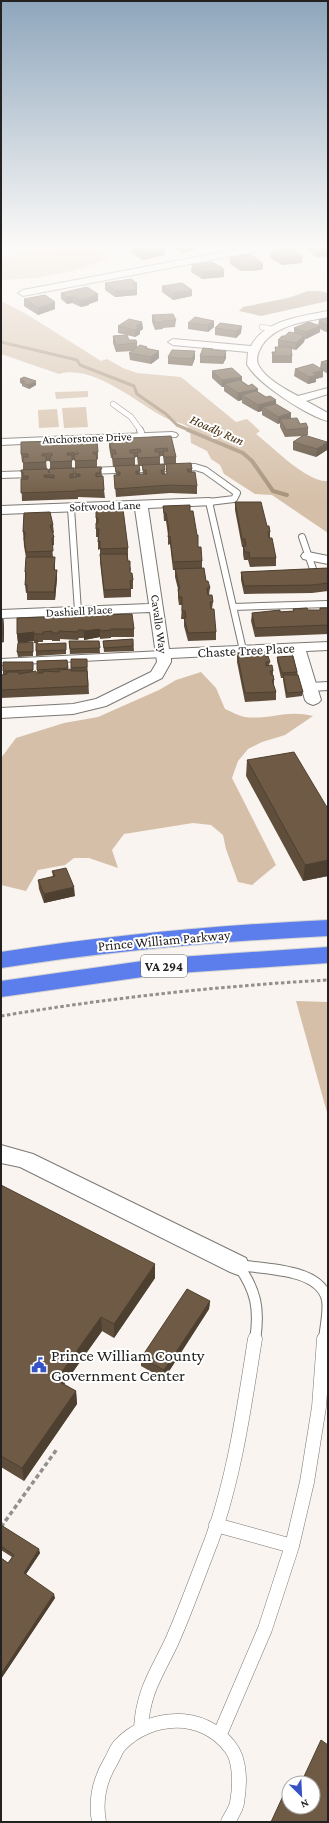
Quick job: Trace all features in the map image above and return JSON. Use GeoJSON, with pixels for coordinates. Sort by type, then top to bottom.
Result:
{"type":"FeatureCollection","features":[{"type":"Feature","properties":{"kind":"highway","name":"Prince William Parkway"},"geometry":{"type":"LineString","coordinates":[[1,960],[95,946],[180,937],[328,928]]}},
{"type":"Feature","properties":{"kind":"highway","name":"Prince William Parkway"},"geometry":{"type":"LineString","coordinates":[[1,989],[74,977],[164,966],[328,955]]}},
{"type":"Feature","properties":{"kind":"street"},"geometry":{"type":"LineString","coordinates":[[269,333],[262,338],[254,349],[252,360],[256,371],[266,380],[328,418]]}},
{"type":"Feature","properties":{"kind":"street"},"geometry":{"type":"LineString","coordinates":[[173,342],[254,349]]}},
{"type":"Feature","properties":{"kind":"street"},"geometry":{"type":"LineString","coordinates":[[297,400],[328,391]]}},
{"type":"Feature","properties":{"kind":"street","name":"Anchorstone Drive"},"geometry":{"type":"LineString","coordinates":[[1,442],[172,435]]}},
{"type":"Feature","properties":{"kind":"street","name":"Softwood Lane"},"geometry":{"type":"LineString","coordinates":[[1,510],[209,502]]}},
{"type":"Feature","properties":{"kind":"street","name":"Cavallo Way"},"geometry":{"type":"LineString","coordinates":[[1,713],[73,709],[101,703],[157,675],[164,662],[142,505]]}},
{"type":"Feature","properties":{"kind":"street"},"geometry":{"type":"LineString","coordinates":[[308,556],[328,560]]}},
{"type":"Feature","properties":{"kind":"street","name":"Dashiell Place"},"geometry":{"type":"LineString","coordinates":[[1,614],[156,608]]}},
{"type":"Feature","properties":{"kind":"street","name":"Chaste Tree Place"},"geometry":{"type":"LineString","coordinates":[[163,654],[328,646]]}},
{"type":"Feature","properties":{"kind":"street"},"geometry":{"type":"LineString","coordinates":[[298,648],[311,694]]}},
{"type":"Feature","properties":{"kind":"street"},"geometry":{"type":"LineString","coordinates":[[1,1154],[25,1160],[238,1265]]}},
{"type":"Feature","properties":{"kind":"lane"},"geometry":{"type":"LineString","coordinates":[[112,404],[137,423],[142,436]]}},
{"type":"Feature","properties":{"kind":"lane"},"geometry":{"type":"LineString","coordinates":[[55,473],[195,467],[205,470],[237,493],[234,498],[230,500],[209,502],[243,650]]}},
{"type":"Feature","properties":{"kind":"lane"},"geometry":{"type":"LineString","coordinates":[[1,475],[40,473]]}},
{"type":"Feature","properties":{"kind":"lane"},"geometry":{"type":"LineString","coordinates":[[71,508],[78,611]]}},
{"type":"Feature","properties":{"kind":"lane"},"geometry":{"type":"LineString","coordinates":[[302,537],[313,569]]}},
{"type":"Feature","properties":{"kind":"lane"},"geometry":{"type":"LineString","coordinates":[[233,607],[328,604]]}},
{"type":"Feature","properties":{"kind":"lane"},"geometry":{"type":"LineString","coordinates":[[1,662],[163,654]]}},
{"type":"Feature","properties":{"kind":"lane"},"geometry":{"type":"LineString","coordinates":[[311,694],[328,686]]}},
{"type":"Feature","properties":{"kind":"lane"},"geometry":{"type":"LineString","coordinates":[[141,1728],[142,1712],[149,1686],[172,1640],[194,1588],[216,1525],[228,1487],[240,1434],[258,1321],[256,1300],[249,1280],[238,1265]]}},
{"type":"Feature","properties":{"kind":"lane"},"geometry":{"type":"LineString","coordinates":[[220,1734],[265,1629],[292,1546],[307,1482],[319,1407],[327,1300],[323,1289],[314,1280],[302,1275],[238,1265]]}},
{"type":"Feature","properties":{"kind":"lane"},"geometry":{"type":"LineString","coordinates":[[216,1525],[292,1546]]}},
{"type":"Feature","properties":{"kind":"lane"},"geometry":{"type":"LineString","coordinates":[[99,1822],[97,1814],[101,1782],[109,1758],[122,1742],[141,1728],[162,1721],[182,1720],[203,1724],[220,1734],[232,1752],[238,1768],[240,1787],[237,1804],[228,1822]]}},
{"type":"Feature","properties":{"kind":"path"},"geometry":{"type":"LineString","coordinates":[[1,1016],[90,1001],[166,992],[328,980]]}},
{"type":"Feature","properties":{"kind":"path"},"geometry":{"type":"LineString","coordinates":[[1,1527],[57,1449]]}},
{"type":"Feature","properties":{"kind":"shaded area"},"geometry":{"type":"Polygon","coordinates":[[[1,333],[57,333],[101,361],[107,359],[123,368],[137,373],[181,377],[236,422],[247,419],[260,431],[256,434],[290,463],[310,476],[328,481],[328,533],[272,495],[255,494],[224,474],[220,465],[211,459],[207,451],[191,443],[190,429],[185,425],[156,413],[115,387],[86,374],[72,372],[59,374],[1,354],[1,333]]]}},
{"type":"Feature","properties":{"kind":"shaded area"},"geometry":{"type":"Polygon","coordinates":[[[88,391],[88,397],[56,399],[55,392],[88,391]]]}},
{"type":"Feature","properties":{"kind":"shaded area"},"geometry":{"type":"Polygon","coordinates":[[[86,407],[88,427],[64,428],[62,408],[86,407]]]}},
{"type":"Feature","properties":{"kind":"shaded area"},"geometry":{"type":"Polygon","coordinates":[[[57,409],[59,427],[39,428],[38,410],[57,409]]]}},
{"type":"Feature","properties":{"kind":"shaded area"},"geometry":{"type":"Polygon","coordinates":[[[201,672],[216,688],[225,709],[240,716],[254,718],[287,714],[304,714],[313,716],[285,735],[262,742],[248,749],[238,761],[232,778],[276,865],[252,885],[238,882],[226,849],[223,835],[211,825],[193,823],[124,834],[112,850],[118,868],[89,858],[74,858],[65,865],[38,870],[26,891],[1,885],[1,758],[16,738],[64,723],[98,717],[159,690],[176,680],[201,672]]]}},
{"type":"Feature","properties":{"kind":"shaded area"},"geometry":{"type":"Polygon","coordinates":[[[296,1001],[328,1002],[328,1116],[296,1001]]]}},
{"type":"Feature","properties":{"kind":"building"},"geometry":{"type":"Polygon","coordinates":[[[288,333],[305,335],[296,343],[278,340],[282,336],[285,336],[288,333]]]}},
{"type":"Feature","properties":{"kind":"building"},"geometry":{"type":"Polygon","coordinates":[[[127,335],[129,340],[136,340],[137,343],[116,345],[113,336],[127,335]]]}},
{"type":"Feature","properties":{"kind":"building"},"geometry":{"type":"Polygon","coordinates":[[[140,345],[147,347],[145,348],[159,351],[151,357],[129,353],[140,345]]]}},
{"type":"Feature","properties":{"kind":"building"},"geometry":{"type":"Polygon","coordinates":[[[275,347],[291,347],[292,356],[273,356],[272,352],[276,352],[275,347]]]}},
{"type":"Feature","properties":{"kind":"building"},"geometry":{"type":"Polygon","coordinates":[[[203,348],[226,351],[224,357],[200,356],[203,348]]]}},
{"type":"Feature","properties":{"kind":"building"},"geometry":{"type":"Polygon","coordinates":[[[172,350],[195,351],[192,359],[168,357],[172,350]]]}},
{"type":"Feature","properties":{"kind":"building"},"geometry":{"type":"Polygon","coordinates":[[[328,360],[328,366],[321,362],[328,360]]]}},
{"type":"Feature","properties":{"kind":"building"},"geometry":{"type":"Polygon","coordinates":[[[313,364],[323,370],[313,373],[317,375],[309,377],[295,369],[313,364]]]}},
{"type":"Feature","properties":{"kind":"building"},"geometry":{"type":"Polygon","coordinates":[[[232,368],[242,377],[222,380],[212,371],[232,368]]]}},
{"type":"Feature","properties":{"kind":"building"},"geometry":{"type":"Polygon","coordinates":[[[24,377],[36,381],[28,385],[22,382],[25,381],[20,379],[24,377]]]}},
{"type":"Feature","properties":{"kind":"building"},"geometry":{"type":"Polygon","coordinates":[[[240,380],[248,386],[252,384],[258,389],[238,393],[224,384],[240,380]]]}},
{"type":"Feature","properties":{"kind":"building"},"geometry":{"type":"Polygon","coordinates":[[[256,391],[266,397],[270,396],[276,400],[258,405],[242,395],[256,391]]]}},
{"type":"Feature","properties":{"kind":"building"},"geometry":{"type":"Polygon","coordinates":[[[276,404],[291,413],[278,417],[263,407],[276,404]]]}},
{"type":"Feature","properties":{"kind":"building"},"geometry":{"type":"Polygon","coordinates":[[[297,418],[300,424],[306,423],[308,428],[286,430],[280,419],[297,418]]]}},
{"type":"Feature","properties":{"kind":"building"},"geometry":{"type":"Polygon","coordinates":[[[304,435],[327,442],[317,449],[293,442],[304,435]]]}},
{"type":"Feature","properties":{"kind":"building"},"geometry":{"type":"Polygon","coordinates":[[[171,436],[176,457],[164,457],[163,451],[168,451],[167,448],[155,449],[155,452],[159,452],[160,457],[138,458],[137,452],[141,452],[140,449],[130,450],[130,453],[134,453],[135,458],[113,459],[112,454],[116,454],[115,450],[111,450],[109,439],[171,436]]]}},
{"type":"Feature","properties":{"kind":"building"},"geometry":{"type":"Polygon","coordinates":[[[97,440],[98,452],[93,452],[93,454],[96,454],[97,460],[75,461],[74,454],[78,454],[78,452],[67,453],[67,455],[72,455],[72,461],[50,462],[50,456],[52,456],[52,453],[42,454],[42,456],[46,456],[46,462],[23,463],[23,457],[28,457],[28,454],[21,454],[21,442],[97,440]]]}},
{"type":"Feature","properties":{"kind":"building"},"geometry":{"type":"Polygon","coordinates":[[[191,463],[192,469],[187,469],[188,472],[195,472],[197,486],[170,485],[115,489],[114,475],[120,475],[120,472],[116,472],[115,466],[139,465],[140,471],[136,471],[136,474],[147,474],[146,470],[143,470],[142,465],[164,464],[165,470],[161,470],[162,474],[167,474],[166,464],[191,463]]]}},
{"type":"Feature","properties":{"kind":"building"},"geometry":{"type":"Polygon","coordinates":[[[101,467],[102,469],[100,469],[100,473],[96,473],[96,477],[103,476],[104,490],[21,493],[21,479],[28,479],[28,476],[23,476],[23,472],[21,472],[21,470],[48,469],[49,473],[49,469],[74,468],[74,474],[70,474],[70,478],[80,476],[80,474],[75,474],[75,468],[101,467]],[[44,475],[44,477],[54,478],[54,475],[44,475]]]}},
{"type":"Feature","properties":{"kind":"building"},"geometry":{"type":"Polygon","coordinates":[[[235,502],[261,502],[267,526],[269,526],[269,538],[272,538],[276,558],[250,558],[249,552],[245,552],[243,546],[246,546],[245,539],[242,539],[235,502]]]}},
{"type":"Feature","properties":{"kind":"building"},"geometry":{"type":"Polygon","coordinates":[[[190,505],[190,511],[193,511],[198,535],[198,547],[201,547],[202,561],[173,562],[170,536],[168,537],[169,530],[166,513],[164,513],[163,506],[190,505]]]}},
{"type":"Feature","properties":{"kind":"building"},"geometry":{"type":"Polygon","coordinates":[[[123,509],[128,548],[100,549],[100,541],[98,542],[99,529],[96,529],[98,518],[96,518],[96,510],[123,509]]]}},
{"type":"Feature","properties":{"kind":"building"},"geometry":{"type":"Polygon","coordinates":[[[50,512],[53,525],[50,525],[54,537],[52,538],[53,551],[26,552],[24,538],[25,532],[23,532],[24,513],[50,512]]]}},
{"type":"Feature","properties":{"kind":"building"},"geometry":{"type":"Polygon","coordinates":[[[100,554],[127,554],[128,561],[130,561],[130,573],[132,573],[133,580],[130,581],[131,589],[104,590],[100,554]]]}},
{"type":"Feature","properties":{"kind":"building"},"geometry":{"type":"Polygon","coordinates":[[[26,557],[55,557],[54,570],[57,570],[54,592],[27,592],[27,585],[25,585],[26,557]]]}},
{"type":"Feature","properties":{"kind":"building"},"geometry":{"type":"Polygon","coordinates":[[[204,568],[206,581],[208,581],[210,588],[207,588],[208,595],[212,595],[213,602],[210,602],[211,609],[214,609],[216,632],[188,633],[184,618],[186,618],[185,611],[182,611],[182,597],[179,597],[178,589],[180,589],[175,569],[204,568]]]}},
{"type":"Feature","properties":{"kind":"building"},"geometry":{"type":"Polygon","coordinates":[[[328,568],[328,583],[312,585],[244,586],[241,572],[328,568]]]}},
{"type":"Feature","properties":{"kind":"building"},"geometry":{"type":"Polygon","coordinates":[[[307,608],[308,610],[320,610],[320,608],[328,608],[328,625],[255,628],[252,613],[280,610],[280,612],[294,611],[293,609],[307,608]]]}},
{"type":"Feature","properties":{"kind":"building"},"geometry":{"type":"Polygon","coordinates":[[[132,614],[134,629],[111,629],[100,631],[100,629],[84,631],[78,630],[78,632],[59,631],[59,633],[52,633],[52,631],[43,632],[43,634],[34,634],[34,632],[17,634],[17,618],[132,614]]]}},
{"type":"Feature","properties":{"kind":"building"},"geometry":{"type":"Polygon","coordinates":[[[1,619],[3,619],[3,634],[1,634],[1,619]]]}},
{"type":"Feature","properties":{"kind":"building"},"geometry":{"type":"Polygon","coordinates":[[[133,639],[133,646],[104,648],[103,641],[133,639]]]}},
{"type":"Feature","properties":{"kind":"building"},"geometry":{"type":"Polygon","coordinates":[[[36,640],[38,644],[66,643],[66,650],[36,651],[36,640]]]}},
{"type":"Feature","properties":{"kind":"building"},"geometry":{"type":"Polygon","coordinates":[[[69,641],[99,641],[100,648],[70,649],[69,641]]]}},
{"type":"Feature","properties":{"kind":"building"},"geometry":{"type":"Polygon","coordinates":[[[33,642],[33,652],[17,652],[18,643],[33,642]]]}},
{"type":"Feature","properties":{"kind":"building"},"geometry":{"type":"Polygon","coordinates":[[[265,652],[266,657],[268,656],[270,662],[266,662],[266,666],[272,665],[273,671],[270,671],[271,675],[273,675],[274,680],[272,680],[276,692],[245,693],[237,653],[265,652]]]}},
{"type":"Feature","properties":{"kind":"building"},"geometry":{"type":"Polygon","coordinates":[[[293,656],[297,672],[282,673],[277,657],[293,656]]]}},
{"type":"Feature","properties":{"kind":"building"},"geometry":{"type":"Polygon","coordinates":[[[71,659],[87,659],[87,667],[71,668],[71,659]]]}},
{"type":"Feature","properties":{"kind":"building"},"geometry":{"type":"Polygon","coordinates":[[[67,660],[68,668],[37,670],[37,661],[67,660]]]}},
{"type":"Feature","properties":{"kind":"building"},"geometry":{"type":"Polygon","coordinates":[[[3,662],[33,662],[33,670],[3,671],[3,662]]]}},
{"type":"Feature","properties":{"kind":"building"},"geometry":{"type":"Polygon","coordinates":[[[71,669],[71,671],[87,671],[88,686],[1,690],[1,675],[7,674],[7,672],[19,672],[19,674],[36,671],[36,673],[43,673],[43,671],[59,672],[59,670],[71,669]]]}},
{"type":"Feature","properties":{"kind":"building"},"geometry":{"type":"Polygon","coordinates":[[[283,675],[298,675],[303,692],[287,693],[283,675]]]}},
{"type":"Feature","properties":{"kind":"building"},"geometry":{"type":"Polygon","coordinates":[[[294,752],[328,809],[328,860],[305,865],[247,760],[294,752]]]}},
{"type":"Feature","properties":{"kind":"building"},"geometry":{"type":"Polygon","coordinates":[[[66,868],[74,887],[44,894],[38,880],[55,876],[52,871],[66,868]]]}},
{"type":"Feature","properties":{"kind":"building","name":"Prince William County Government Center"},"geometry":{"type":"Polygon","coordinates":[[[1,1185],[155,1264],[114,1324],[101,1317],[56,1380],[76,1391],[22,1468],[1,1456],[1,1185]]]}},
{"type":"Feature","properties":{"kind":"building"},"geometry":{"type":"Polygon","coordinates":[[[187,1289],[210,1301],[164,1370],[141,1358],[187,1289]]]}},
{"type":"Feature","properties":{"kind":"building"},"geometry":{"type":"Polygon","coordinates":[[[1,1525],[39,1549],[24,1573],[54,1594],[1,1674],[1,1558],[8,1563],[14,1555],[1,1546],[1,1525]]]}},
{"type":"Feature","properties":{"kind":"building"},"geometry":{"type":"Polygon","coordinates":[[[321,1740],[328,1745],[328,1822],[271,1822],[281,1800],[281,1815],[321,1815],[321,1775],[305,1775],[321,1740]]]}},
{"type":"Feature","properties":{"kind":"waterway","name":"Hoadly Run"},"geometry":{"type":"LineString","coordinates":[[1,342],[77,360],[80,365],[134,386],[137,394],[166,414],[177,425],[191,431]]}},
{"type":"Feature","properties":{"kind":"waterway","name":"Hoadly Run"},"geometry":{"type":"LineString","coordinates":[[188,430],[243,453],[252,461],[273,491],[287,495]]}},
{"type":"Feature","properties":{"kind":"place","name":"Prince William County Government Center"},"geometry":{"type":"Point","coordinates":[39,1365]}}]}
